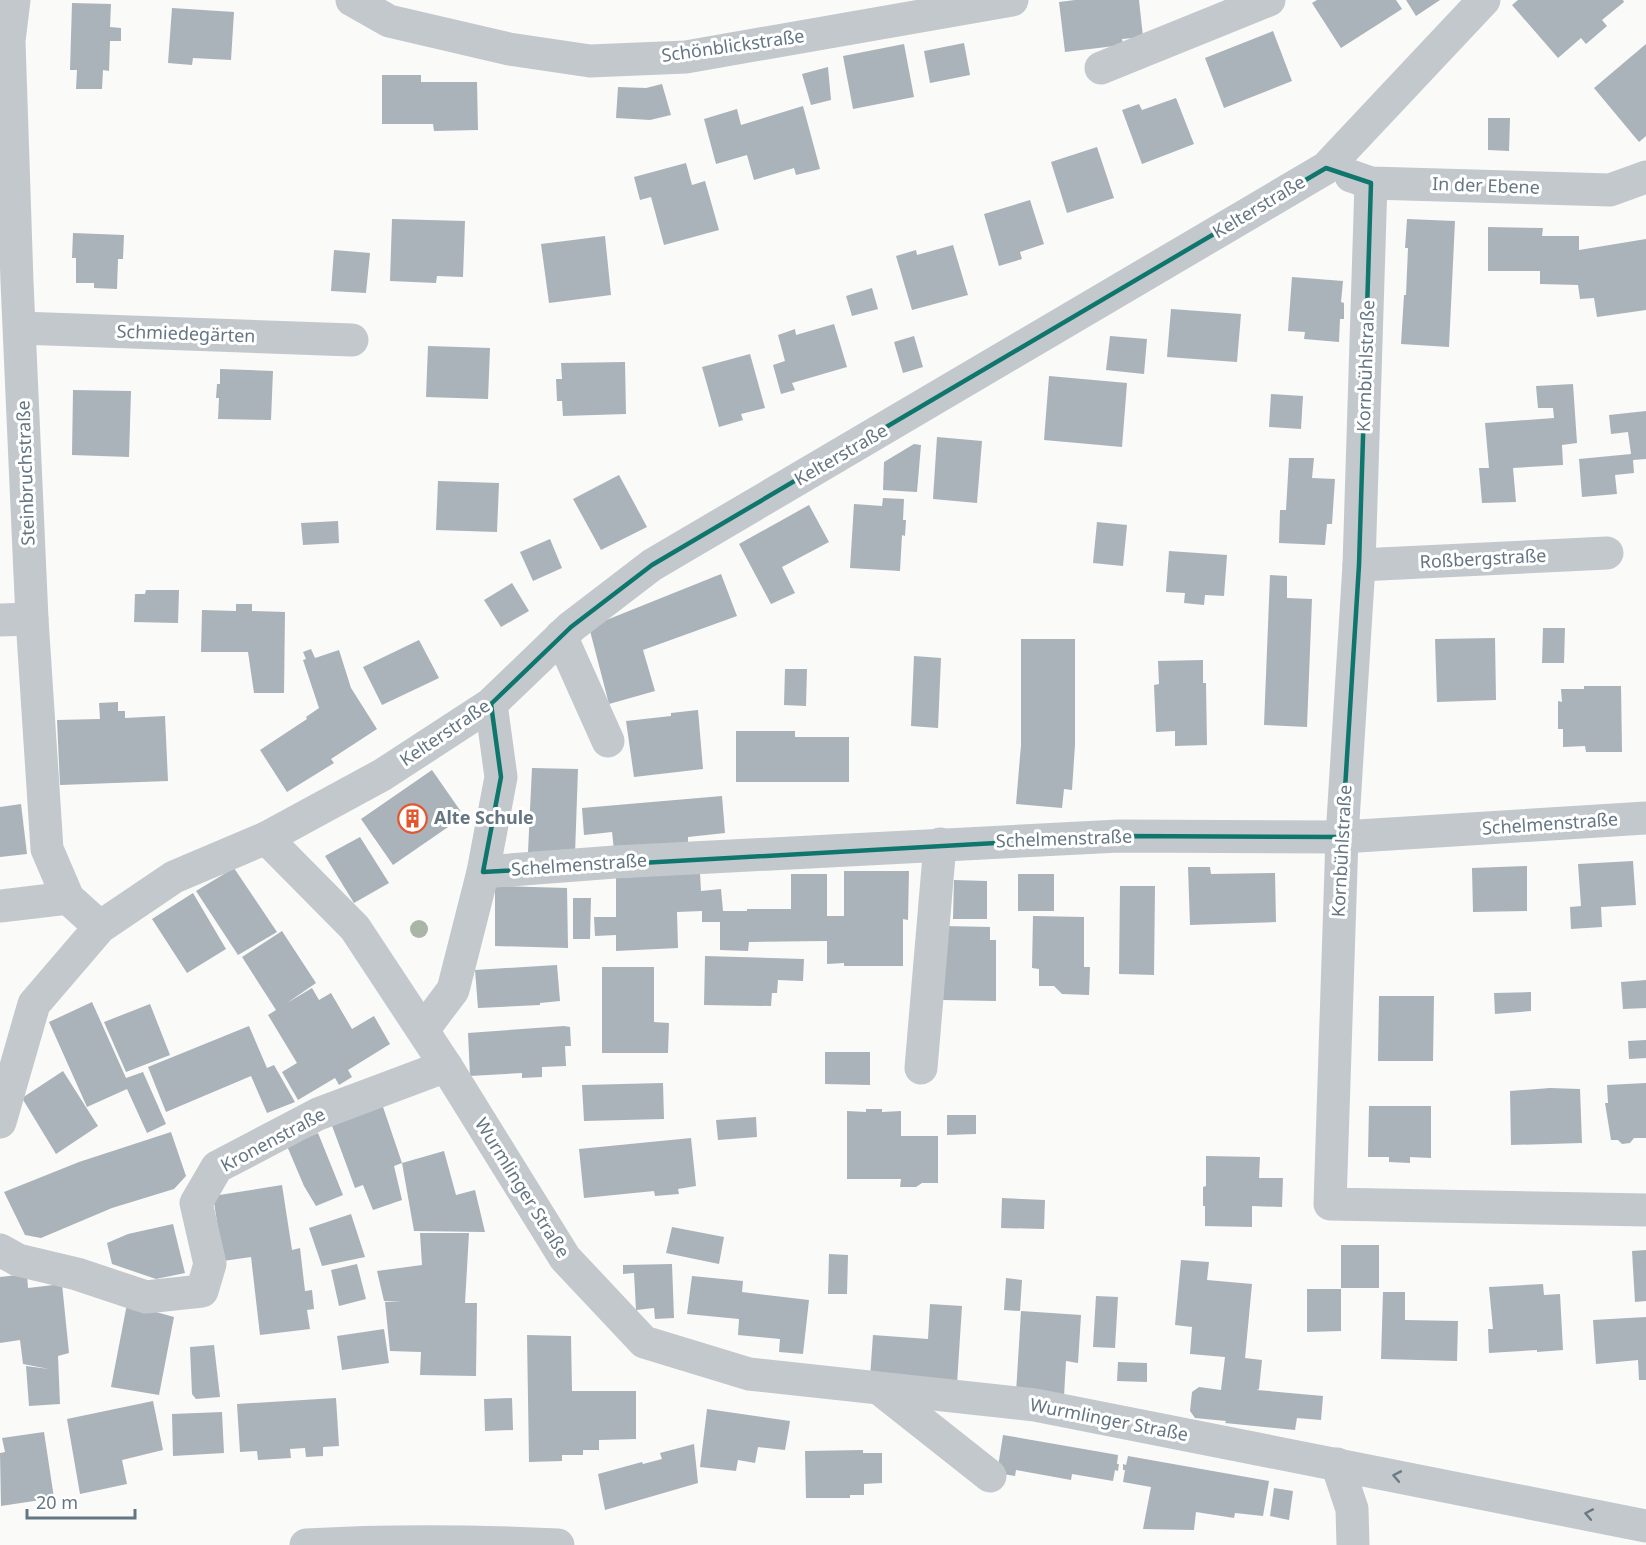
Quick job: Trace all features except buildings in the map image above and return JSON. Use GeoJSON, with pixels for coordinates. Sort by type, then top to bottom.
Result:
{"type":"FeatureCollection","features":[{"type":"Feature","properties":{"kind":"street","name":"Steinbruchstraße"},"geometry":{"type":"LineString","coordinates":[[14,0],[9,41],[20,328],[32,619],[47,849],[68,898],[100,927]]}},
{"type":"Feature","properties":{"kind":"street","name":"Schönblickstraße"},"geometry":{"type":"LineString","coordinates":[[352,0],[389,21],[509,49],[590,61],[686,57],[1012,0]]}},
{"type":"Feature","properties":{"kind":"street"},"geometry":{"type":"LineString","coordinates":[[1101,68],[1269,0]]}},
{"type":"Feature","properties":{"kind":"street","name":"Kelterstraße"},"geometry":{"type":"LineString","coordinates":[[0,1122],[5,1089],[34,1004],[100,927],[174,877],[266,838],[382,775],[491,704],[561,636],[652,565],[1326,168],[1484,0]]}},
{"type":"Feature","properties":{"kind":"street","name":"In der Ebene"},"geometry":{"type":"LineString","coordinates":[[1326,168],[1371,183],[1610,190],[1646,177]]}},
{"type":"Feature","properties":{"kind":"street","name":"Kornbühlstraße"},"geometry":{"type":"LineString","coordinates":[[1371,183],[1359,565],[1342,837],[1330,1204],[1646,1210]]}},
{"type":"Feature","properties":{"kind":"street","name":"Schmiedegärten"},"geometry":{"type":"LineString","coordinates":[[20,328],[352,340]]}},
{"type":"Feature","properties":{"kind":"street","name":"Roßbergstraße"},"geometry":{"type":"LineString","coordinates":[[1359,565],[1607,553]]}},
{"type":"Feature","properties":{"kind":"street"},"geometry":{"type":"LineString","coordinates":[[0,620],[32,619]]}},
{"type":"Feature","properties":{"kind":"street"},"geometry":{"type":"LineString","coordinates":[[561,636],[608,741]]}},
{"type":"Feature","properties":{"kind":"street"},"geometry":{"type":"LineString","coordinates":[[423,1030],[453,990],[483,872],[501,777],[491,704]]}},
{"type":"Feature","properties":{"kind":"street","name":"Schelmenstraße"},"geometry":{"type":"LineString","coordinates":[[483,872],[615,862],[940,844],[1119,836],[1342,837],[1646,818]]}},
{"type":"Feature","properties":{"kind":"street","name":"Wurmlinger Straße"},"geometry":{"type":"LineString","coordinates":[[266,838],[355,928],[446,1066],[565,1258],[644,1342],[748,1374],[1035,1405],[1646,1526]]}},
{"type":"Feature","properties":{"kind":"street"},"geometry":{"type":"LineString","coordinates":[[921,1068],[940,844]]}},
{"type":"Feature","properties":{"kind":"street"},"geometry":{"type":"LineString","coordinates":[[0,906],[68,898]]}},
{"type":"Feature","properties":{"kind":"street","name":"Kronenstraße"},"geometry":{"type":"LineString","coordinates":[[0,1250],[18,1260],[77,1274],[146,1297],[201,1291],[210,1264],[196,1203],[217,1167],[318,1114],[446,1066]]}},
{"type":"Feature","properties":{"kind":"street"},"geometry":{"type":"LineString","coordinates":[[880,1389],[990,1476]]}},
{"type":"Feature","properties":{"kind":"street"},"geometry":{"type":"LineString","coordinates":[[1337,1464],[1352,1509],[1353,1545]]}},
{"type":"Feature","properties":{"kind":"street"},"geometry":{"type":"LineString","coordinates":[[306,1545],[429,1542],[558,1545]]}},
{"type":"Feature","properties":{"kind":"street"},"geometry":{"type":"LineString","coordinates":[[1628,1545],[1646,1542]]}},
{"type":"Feature","properties":{"kind":"highlighted area"},"geometry":{"type":"Polygon","coordinates":[[[1326,168],[1371,183],[1359,565],[1342,837],[1119,836],[483,872],[501,777],[491,704],[571,627],[652,565],[1326,168]]]}},
{"type":"Feature","properties":{"kind":"place","name":"Alte Schule"},"geometry":{"type":"Point","coordinates":[413,818]}}]}
